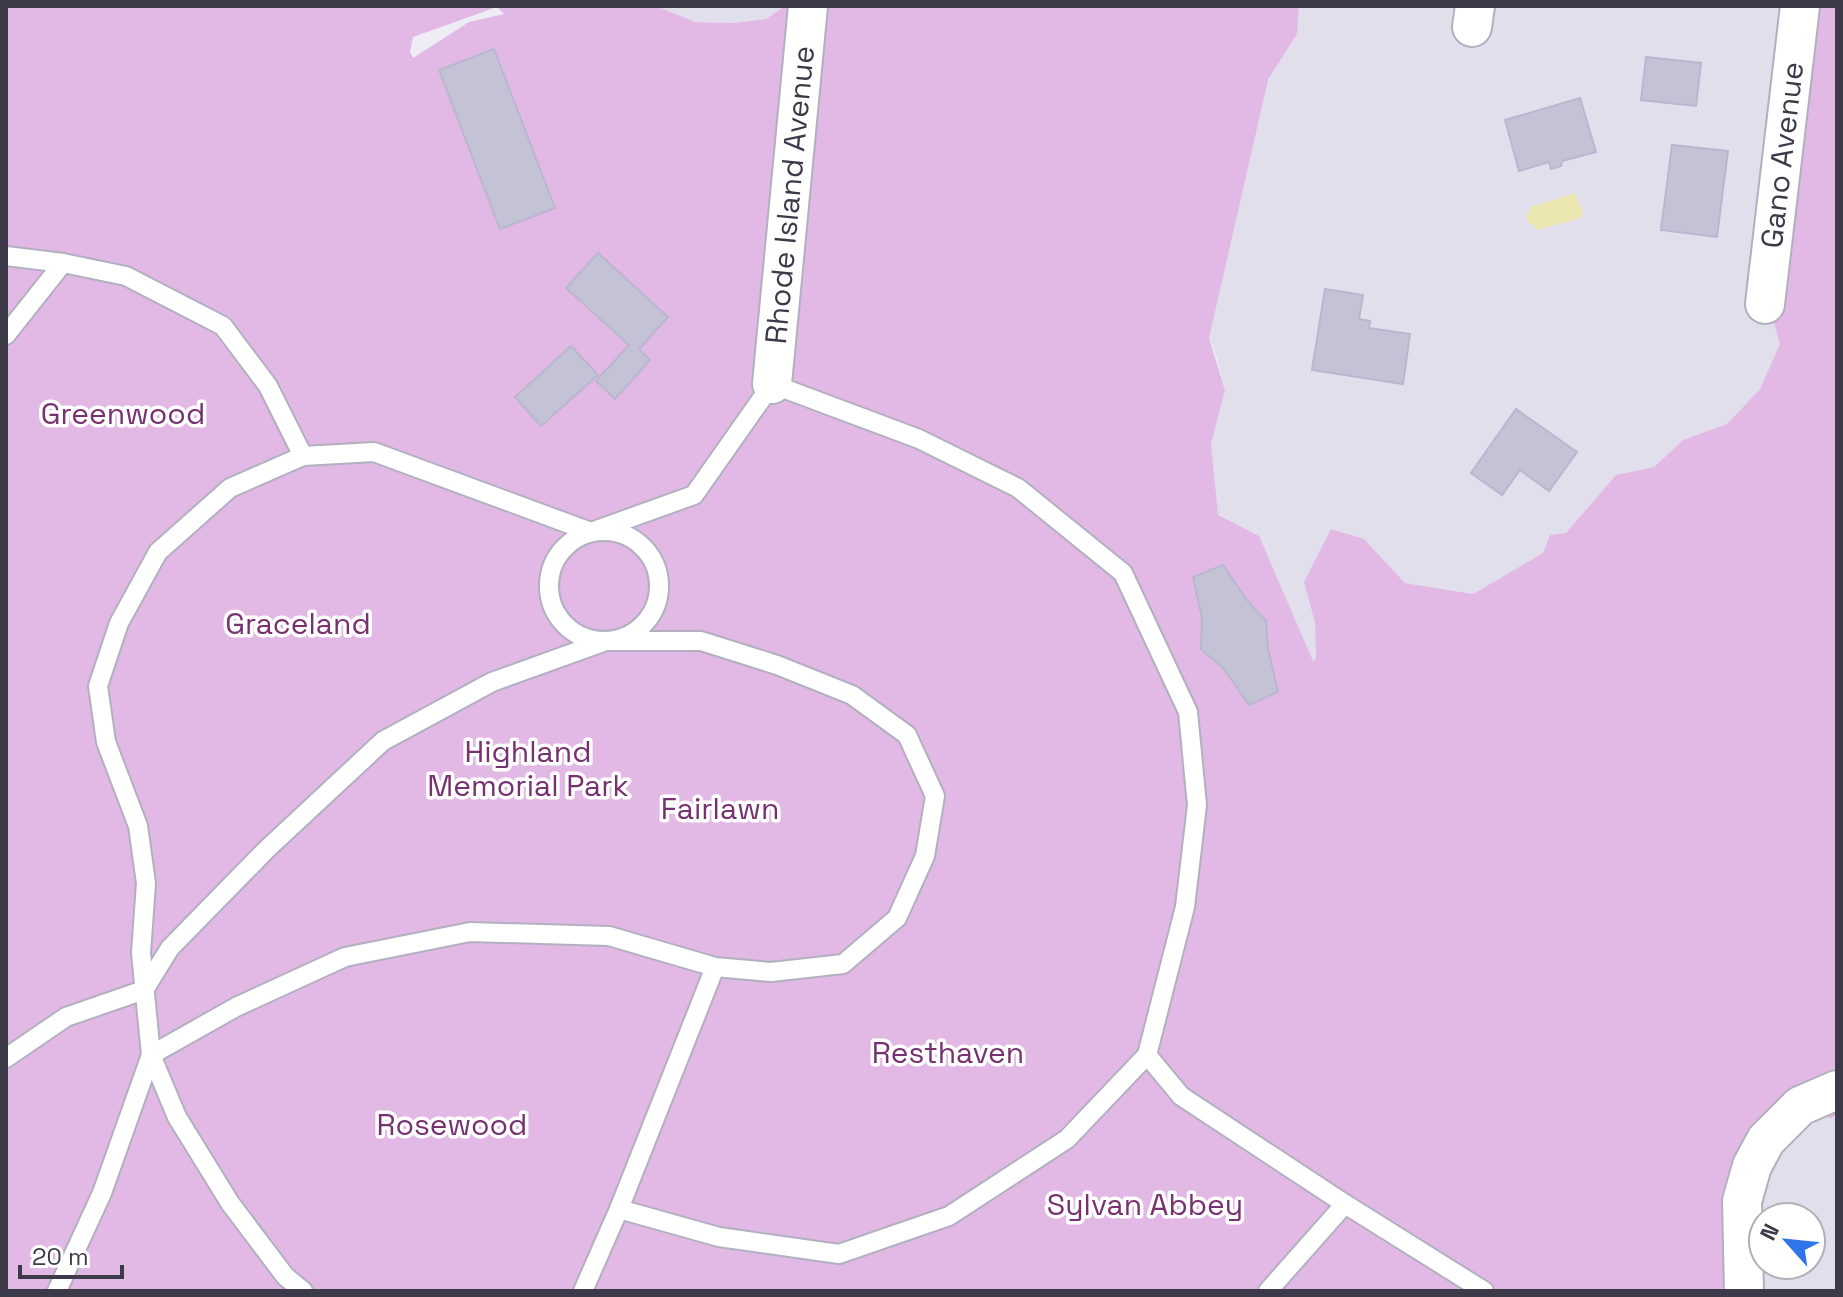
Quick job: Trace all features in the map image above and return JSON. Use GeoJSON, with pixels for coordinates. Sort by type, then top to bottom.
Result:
{"type":"FeatureCollection","features":[{"type":"Feature","properties":{"kind":"street","name":"Rhode Island Avenue"},"geometry":{"type":"LineString","coordinates":[[772,384],[808,6]]}},
{"type":"Feature","properties":{"kind":"street","name":"Gano Avenue"},"geometry":{"type":"LineString","coordinates":[[1765,304],[1800,6]]}},
{"type":"Feature","properties":{"kind":"street"},"geometry":{"type":"LineString","coordinates":[[1744,1291],[1742,1201],[1752,1166],[1766,1140],[1800,1106],[1837,1090]]}},
{"type":"Feature","properties":{"kind":"lane"},"geometry":{"type":"LineString","coordinates":[[6,256],[63,263],[126,276],[223,326],[268,386],[303,456]]}},
{"type":"Feature","properties":{"kind":"lane"},"geometry":{"type":"LineString","coordinates":[[6,335],[63,263]]}},
{"type":"Feature","properties":{"kind":"lane"},"geometry":{"type":"LineString","coordinates":[[57,1291],[102,1193],[151,1055],[236,1007],[345,957],[470,932],[609,936],[715,967],[771,972],[843,964],[897,918],[925,856],[935,796],[907,735],[852,695],[777,665],[701,641],[606,641],[581,635],[559,619],[552,603],[549,585],[552,567],[561,552],[574,540],[591,532],[694,495],[772,384],[919,439],[1018,488],[1123,573],[1188,712],[1197,805],[1185,907],[1147,1055],[1067,1139],[949,1216],[839,1254],[719,1237],[619,1209]]}},
{"type":"Feature","properties":{"kind":"lane"},"geometry":{"type":"LineString","coordinates":[[6,1058],[66,1017],[144,990],[170,948],[267,849],[383,741],[492,682],[632,632],[652,614],[658,596],[658,578],[653,561],[634,541],[609,531],[591,532],[374,452],[303,456],[230,488],[158,552],[119,623],[98,686],[106,742],[138,826],[146,883],[141,953],[144,990],[151,1055],[177,1117],[230,1203],[285,1276],[303,1291]]}},
{"type":"Feature","properties":{"kind":"lane"},"geometry":{"type":"LineString","coordinates":[[583,1291],[619,1209],[715,967]]}},
{"type":"Feature","properties":{"kind":"lane"},"geometry":{"type":"LineString","coordinates":[[1147,1055],[1181,1096],[1484,1291]]}},
{"type":"Feature","properties":{"kind":"lane"},"geometry":{"type":"LineString","coordinates":[[1268,1291],[1345,1204]]}},
{"type":"Feature","properties":{"kind":"shaded area"},"geometry":{"type":"Polygon","coordinates":[[[656,6],[785,6],[766,19],[734,23],[695,22],[656,6]]]}},
{"type":"Feature","properties":{"kind":"shaded area"},"geometry":{"type":"Polygon","coordinates":[[[1299,6],[1802,6],[1770,305],[1780,344],[1760,389],[1727,424],[1683,440],[1654,467],[1616,475],[1566,533],[1550,535],[1543,553],[1473,594],[1405,583],[1364,539],[1304,582],[1315,623],[1316,658],[1295,687],[1145,559],[1225,390],[1217,358],[1187,281],[1227,147],[1297,34],[1299,6]]]}},
{"type":"Feature","properties":{"kind":"shaded area"},"geometry":{"type":"Polygon","coordinates":[[[1575,193],[1583,213],[1581,218],[1536,230],[1534,225],[1529,224],[1526,215],[1530,207],[1575,193]]]}},
{"type":"Feature","properties":{"kind":"shaded area"},"geometry":{"type":"Polygon","coordinates":[[[1837,1114],[1837,1291],[1754,1291],[1753,1281],[1827,1281],[1827,1201],[1756,1201],[1781,1147],[1823,1115],[1831,1119],[1837,1114]]]}},
{"type":"Feature","properties":{"kind":"green space","name":"Highland Memorial Park"},"geometry":{"type":"Polygon","coordinates":[[[6,6],[656,6],[695,22],[734,23],[766,19],[785,6],[1299,6],[1297,34],[1268,80],[1209,338],[1225,390],[1211,444],[1218,515],[1259,536],[1313,661],[1316,658],[1315,623],[1304,582],[1331,529],[1364,539],[1405,583],[1473,594],[1543,553],[1550,535],[1566,533],[1616,475],[1654,467],[1683,440],[1727,424],[1760,389],[1780,344],[1769,305],[1802,6],[1837,6],[1837,1114],[1831,1119],[1823,1115],[1781,1147],[1756,1177],[1756,1201],[1747,1201],[1747,1281],[1754,1281],[1754,1291],[6,1291],[6,6]],[[497,7],[413,37],[410,52],[413,58],[469,22],[504,14],[497,7]]]}},
{"type":"Feature","properties":{"kind":"building"},"geometry":{"type":"Polygon","coordinates":[[[494,49],[555,208],[500,229],[439,70],[494,49]]]}},
{"type":"Feature","properties":{"kind":"building"},"geometry":{"type":"Polygon","coordinates":[[[1646,57],[1701,63],[1696,106],[1641,100],[1646,57]]]}},
{"type":"Feature","properties":{"kind":"building"},"geometry":{"type":"Polygon","coordinates":[[[1580,98],[1596,152],[1562,161],[1561,166],[1551,169],[1549,162],[1519,171],[1505,120],[1580,98]]]}},
{"type":"Feature","properties":{"kind":"building"},"geometry":{"type":"Polygon","coordinates":[[[1672,145],[1728,151],[1717,237],[1661,230],[1672,145]]]}},
{"type":"Feature","properties":{"kind":"building"},"geometry":{"type":"Polygon","coordinates":[[[598,253],[668,317],[639,349],[650,360],[615,399],[596,381],[629,345],[566,288],[598,253]]]}},
{"type":"Feature","properties":{"kind":"building"},"geometry":{"type":"Polygon","coordinates":[[[1325,289],[1363,295],[1359,319],[1370,321],[1369,328],[1410,334],[1403,384],[1312,370],[1325,289]]]}},
{"type":"Feature","properties":{"kind":"building"},"geometry":{"type":"Polygon","coordinates":[[[571,346],[598,375],[541,426],[515,397],[571,346]]]}},
{"type":"Feature","properties":{"kind":"building"},"geometry":{"type":"Polygon","coordinates":[[[1516,409],[1577,452],[1549,491],[1520,470],[1502,495],[1471,473],[1516,409]]]}},
{"type":"Feature","properties":{"kind":"building"},"geometry":{"type":"Polygon","coordinates":[[[1223,565],[1246,599],[1266,621],[1268,649],[1278,692],[1249,705],[1224,669],[1201,649],[1202,618],[1193,577],[1223,565]]]}},
{"type":"Feature","properties":{"kind":"park label","name":"Greenwood"},"geometry":{"type":"Point","coordinates":[123,414]}},
{"type":"Feature","properties":{"kind":"park label","name":"Graceland"},"geometry":{"type":"Point","coordinates":[298,624]}},
{"type":"Feature","properties":{"kind":"park label","name":"Fairlawn"},"geometry":{"type":"Point","coordinates":[720,809]}},
{"type":"Feature","properties":{"kind":"park label","name":"Resthaven"},"geometry":{"type":"Point","coordinates":[948,1053]}},
{"type":"Feature","properties":{"kind":"park label","name":"Rosewood"},"geometry":{"type":"Point","coordinates":[452,1125]}},
{"type":"Feature","properties":{"kind":"park label","name":"Sylvan Abbey"},"geometry":{"type":"Point","coordinates":[1145,1205]}}]}
